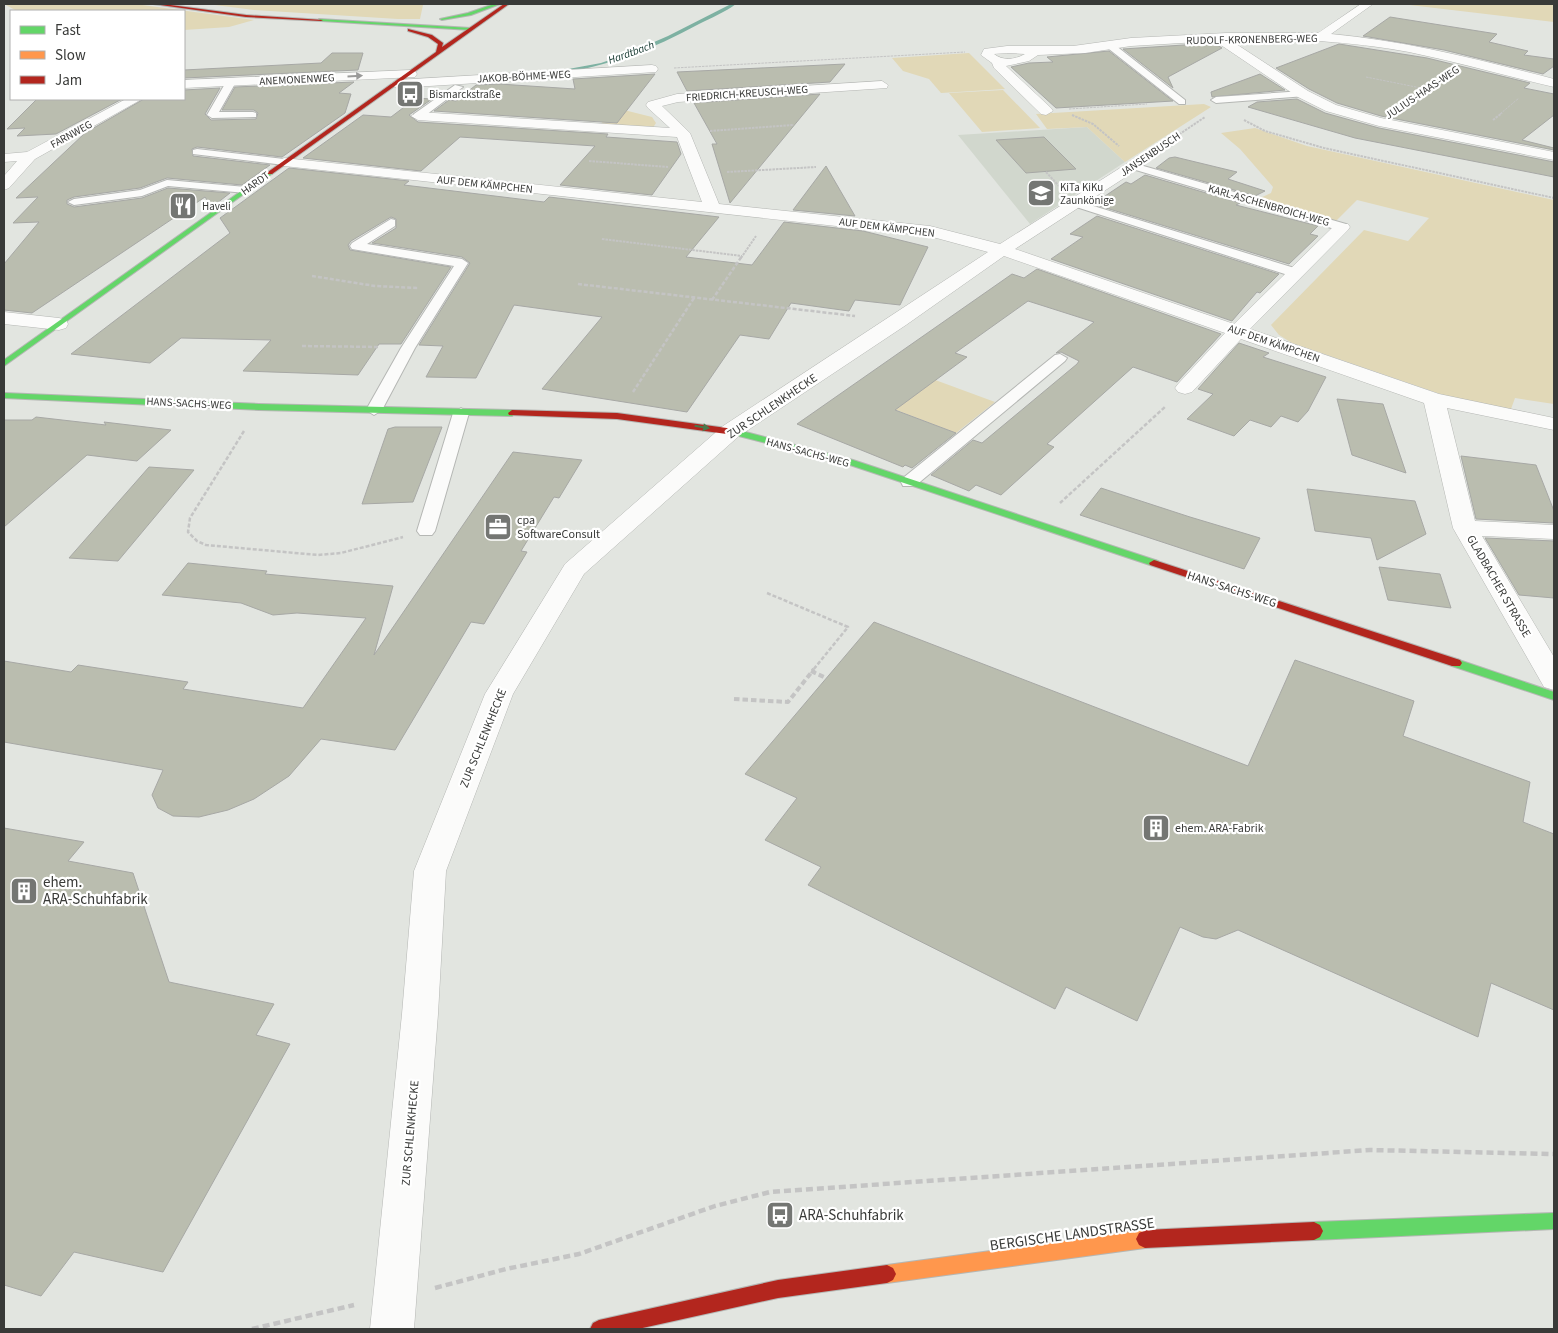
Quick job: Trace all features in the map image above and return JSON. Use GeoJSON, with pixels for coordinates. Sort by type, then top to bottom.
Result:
{"type":"FeatureCollection","features":[{"type":"Feature","properties":{"kind":"main road"},"geometry":{"type":"LineString","coordinates":[[155,4],[246,16],[474,28]]}},
{"type":"Feature","properties":{"kind":"main road"},"geometry":{"type":"LineString","coordinates":[[181,4],[246,12],[474,28]]}},
{"type":"Feature","properties":{"kind":"main road"},"geometry":{"type":"LineString","coordinates":[[404,22],[463,15],[498,4]]}},
{"type":"Feature","properties":{"kind":"main road","name":"HARDT"},"geometry":{"type":"LineString","coordinates":[[4,364],[507,4]]}},
{"type":"Feature","properties":{"kind":"main road"},"geometry":{"type":"LineString","coordinates":[[372,24],[407,29],[430,36],[441,44],[438,53]]}},
{"type":"Feature","properties":{"kind":"main road","name":"HANS-SACHS-WEG"},"geometry":{"type":"LineString","coordinates":[[4,395],[461,414],[617,416],[731,431],[850,462],[1554,696]]}},
{"type":"Feature","properties":{"kind":"main road","name":"BERGISCHE LANDSTRASSE"},"geometry":{"type":"LineString","coordinates":[[600,1329],[778,1289],[1161,1237],[1554,1221]]}},
{"type":"Feature","properties":{"kind":"street"},"geometry":{"type":"LineString","coordinates":[[1320,37],[1368,4]]}},
{"type":"Feature","properties":{"kind":"street","name":"RUDOLF-KRONENBERG-WEG"},"geometry":{"type":"LineString","coordinates":[[988,52],[1014,48],[1035,51],[1112,47],[1131,42],[1219,38],[1320,37],[1376,43],[1554,83]]}},
{"type":"Feature","properties":{"kind":"street","name":"JULIUS-HAAS-WEG"},"geometry":{"type":"LineString","coordinates":[[1219,38],[1303,94],[1330,108],[1379,122],[1554,156]]}},
{"type":"Feature","properties":{"kind":"street","name":"RUDOLF-KRONENBERG-WEG"},"geometry":{"type":"LineString","coordinates":[[999,61],[1020,61],[1029,58],[1035,51]]}},
{"type":"Feature","properties":{"kind":"street"},"geometry":{"type":"LineString","coordinates":[[988,52],[987,55],[999,61],[998,65],[1046,110]]}},
{"type":"Feature","properties":{"kind":"street","name":"JULIUS-HAAS-WEG"},"geometry":{"type":"LineString","coordinates":[[1444,77],[1466,62]]}},
{"type":"Feature","properties":{"kind":"street","name":"JAKOB-BÖHME-WEG"},"geometry":{"type":"LineString","coordinates":[[397,84],[652,69]]}},
{"type":"Feature","properties":{"kind":"street","name":"ANEMONENWEG"},"geometry":{"type":"LineString","coordinates":[[185,84],[411,74]]}},
{"type":"Feature","properties":{"kind":"street","name":"FRIEDRICH-KREUSCH-WEG"},"geometry":{"type":"LineString","coordinates":[[712,206],[683,133],[653,105],[676,98],[882,85]]}},
{"type":"Feature","properties":{"kind":"street","name":"FARNWEG"},"geometry":{"type":"LineString","coordinates":[[4,158],[30,156],[133,100]]}},
{"type":"Feature","properties":{"kind":"street"},"geometry":{"type":"LineString","coordinates":[[418,116],[683,133]]}},
{"type":"Feature","properties":{"kind":"street"},"geometry":{"type":"LineString","coordinates":[[4,185],[30,156]]}},
{"type":"Feature","properties":{"kind":"street","name":"AUF DEM KÄMPCHEN"},"geometry":{"type":"LineString","coordinates":[[284,162],[712,206],[930,231],[1002,250],[1434,399],[1554,424]]}},
{"type":"Feature","properties":{"kind":"street","name":"JANSENBUSCH"},"geometry":{"type":"LineString","coordinates":[[1002,250],[1136,164]]}},
{"type":"Feature","properties":{"kind":"street","name":"KARL-ASCHENBROICH-WEG"},"geometry":{"type":"LineString","coordinates":[[1185,388],[1238,330],[1342,227]]}},
{"type":"Feature","properties":{"kind":"street","name":"ZUR SCHLENKHECKE"},"geometry":{"type":"LineString","coordinates":[[394,1314],[420,1024],[430,871],[499,694],[574,569],[731,431],[899,321],[1002,250]]}},
{"type":"Feature","properties":{"kind":"street"},"geometry":{"type":"LineString","coordinates":[[4,318],[59,324]]}},
{"type":"Feature","properties":{"kind":"street","name":"GLADBACHER STRASSE"},"geometry":{"type":"LineString","coordinates":[[1434,399],[1465,528],[1554,680]]}},
{"type":"Feature","properties":{"kind":"street"},"geometry":{"type":"LineString","coordinates":[[1465,528],[1554,532]]}},
{"type":"Feature","properties":{"kind":"lane"},"geometry":{"type":"LineString","coordinates":[[1112,47],[1182,102]]}},
{"type":"Feature","properties":{"kind":"lane"},"geometry":{"type":"LineString","coordinates":[[231,82],[212,115],[253,115]]}},
{"type":"Feature","properties":{"kind":"lane"},"geometry":{"type":"LineString","coordinates":[[418,116],[458,87]]}},
{"type":"Feature","properties":{"kind":"lane"},"geometry":{"type":"LineString","coordinates":[[1219,103],[1303,94]]}},
{"type":"Feature","properties":{"kind":"lane"},"geometry":{"type":"LineString","coordinates":[[197,152],[284,162]]}},
{"type":"Feature","properties":{"kind":"lane","name":"KARL-ASCHENBROICH-WEG"},"geometry":{"type":"LineString","coordinates":[[1136,164],[1342,227]]}},
{"type":"Feature","properties":{"kind":"lane"},"geometry":{"type":"LineString","coordinates":[[74,202],[142,193],[167,183],[246,190]]}},
{"type":"Feature","properties":{"kind":"lane"},"geometry":{"type":"LineString","coordinates":[[1074,203],[1296,273]]}},
{"type":"Feature","properties":{"kind":"lane"},"geometry":{"type":"LineString","coordinates":[[374,410],[408,348],[462,263],[356,246],[390,223]]}},
{"type":"Feature","properties":{"kind":"lane"},"geometry":{"type":"LineString","coordinates":[[909,482],[1060,358]]}},
{"type":"Feature","properties":{"kind":"lane"},"geometry":{"type":"LineString","coordinates":[[426,531],[461,414]]}},
{"type":"Feature","properties":{"kind":"path"},"geometry":{"type":"LineString","coordinates":[[652,69],[988,52]]}},
{"type":"Feature","properties":{"kind":"path"},"geometry":{"type":"LineString","coordinates":[[1366,77],[1426,89]]}},
{"type":"Feature","properties":{"kind":"path","name":"JULIUS-HAAS-WEG"},"geometry":{"type":"LineString","coordinates":[[1379,122],[1444,77]]}},
{"type":"Feature","properties":{"kind":"path"},"geometry":{"type":"LineString","coordinates":[[1470,140],[1541,80]]}},
{"type":"Feature","properties":{"kind":"path"},"geometry":{"type":"LineString","coordinates":[[1046,110],[1182,102]]}},
{"type":"Feature","properties":{"kind":"path"},"geometry":{"type":"LineString","coordinates":[[1219,103],[1249,123],[1298,141],[1554,198]]}},
{"type":"Feature","properties":{"kind":"path","name":"JANSENBUSCH"},"geometry":{"type":"LineString","coordinates":[[1136,164],[1219,103]]}},
{"type":"Feature","properties":{"kind":"path"},"geometry":{"type":"LineString","coordinates":[[1060,110],[1093,124],[1136,164]]}},
{"type":"Feature","properties":{"kind":"path"},"geometry":{"type":"LineString","coordinates":[[683,133],[794,125]]}},
{"type":"Feature","properties":{"kind":"path"},"geometry":{"type":"LineString","coordinates":[[589,161],[698,172],[816,167]]}},
{"type":"Feature","properties":{"kind":"path"},"geometry":{"type":"LineString","coordinates":[[712,300],[772,213]]}},
{"type":"Feature","properties":{"kind":"path"},"geometry":{"type":"LineString","coordinates":[[602,239],[742,256]]}},
{"type":"Feature","properties":{"kind":"path"},"geometry":{"type":"LineString","coordinates":[[312,276],[375,286],[445,289]]}},
{"type":"Feature","properties":{"kind":"path"},"geometry":{"type":"LineString","coordinates":[[578,284],[899,321]]}},
{"type":"Feature","properties":{"kind":"path"},"geometry":{"type":"LineString","coordinates":[[617,416],[694,298]]}},
{"type":"Feature","properties":{"kind":"path"},"geometry":{"type":"LineString","coordinates":[[302,346],[408,348]]}},
{"type":"Feature","properties":{"kind":"path"},"geometry":{"type":"LineString","coordinates":[[1038,524],[1185,388]]}},
{"type":"Feature","properties":{"kind":"path"},"geometry":{"type":"LineString","coordinates":[[259,407],[190,518],[188,532],[197,541],[206,545],[318,554],[341,554],[426,531]]}},
{"type":"Feature","properties":{"kind":"path"},"geometry":{"type":"LineString","coordinates":[[734,699],[788,702],[848,627],[767,593]]}},
{"type":"Feature","properties":{"kind":"path"},"geometry":{"type":"LineString","coordinates":[[811,671],[826,678]]}},
{"type":"Feature","properties":{"kind":"path"},"geometry":{"type":"LineString","coordinates":[[252,1329],[342,1307],[394,1314],[506,1269],[579,1254],[715,1206],[770,1192],[1370,1150],[1554,1154]]}},
{"type":"Feature","properties":{"kind":"shaded area"},"geometry":{"type":"Polygon","coordinates":[[[4,4],[135,4],[180,10],[15,10],[4,4]]]}},
{"type":"Feature","properties":{"kind":"shaded area"},"geometry":{"type":"Polygon","coordinates":[[[207,4],[423,5],[420,19],[398,19],[254,10],[207,4]]]}},
{"type":"Feature","properties":{"kind":"shaded area"},"geometry":{"type":"Polygon","coordinates":[[[1401,4],[1554,4],[1554,22],[1401,4]]]}},
{"type":"Feature","properties":{"kind":"shaded area"},"geometry":{"type":"Polygon","coordinates":[[[185,11],[254,20],[229,27],[185,30],[185,11]]]}},
{"type":"Feature","properties":{"kind":"shaded area"},"geometry":{"type":"Polygon","coordinates":[[[969,53],[1005,89],[941,93],[929,79],[903,71],[892,58],[969,53]]]}},
{"type":"Feature","properties":{"kind":"shaded area"},"geometry":{"type":"Polygon","coordinates":[[[1003,90],[1040,128],[982,132],[949,93],[1003,90]]]}},
{"type":"Feature","properties":{"kind":"shaded area"},"geometry":{"type":"Polygon","coordinates":[[[1204,104],[1211,107],[1125,162],[1087,127],[1047,129],[1036,114],[1204,104]]]}},
{"type":"Feature","properties":{"kind":"shaded area"},"geometry":{"type":"Polygon","coordinates":[[[624,110],[652,117],[656,123],[652,129],[600,125],[612,111],[624,110]]]}},
{"type":"Feature","properties":{"kind":"shaded area","name":"KiTa KiKu Zaunkönige"},"geometry":{"type":"Polygon","coordinates":[[[1087,127],[1125,162],[1030,224],[958,135],[1087,127]]]}},
{"type":"Feature","properties":{"kind":"shaded area"},"geometry":{"type":"Polygon","coordinates":[[[1255,128],[1307,146],[1554,200],[1554,404],[1515,398],[1511,409],[1443,395],[1292,343],[1279,335],[1271,325],[1364,230],[1408,241],[1429,218],[1357,200],[1335,222],[1258,199],[1271,193],[1273,187],[1240,149],[1221,133],[1255,128]]]}},
{"type":"Feature","properties":{"kind":"shaded area"},"geometry":{"type":"Polygon","coordinates":[[[919,374],[995,402],[956,433],[865,398],[919,374]]]}},
{"type":"Feature","properties":{"kind":"building"},"geometry":{"type":"Polygon","coordinates":[[[1390,17],[1497,34],[1489,42],[1528,51],[1524,55],[1554,59],[1554,66],[1543,74],[1444,50],[1363,36],[1390,17]]]}},
{"type":"Feature","properties":{"kind":"building"},"geometry":{"type":"Polygon","coordinates":[[[1214,43],[1222,48],[1168,77],[1173,88],[1123,49],[1214,43]]]}},
{"type":"Feature","properties":{"kind":"building"},"geometry":{"type":"Polygon","coordinates":[[[1339,44],[1427,58],[1530,83],[1524,88],[1554,94],[1554,115],[1522,140],[1554,148],[1554,150],[1381,116],[1337,103],[1309,89],[1276,68],[1339,44]]]}},
{"type":"Feature","properties":{"kind":"building"},"geometry":{"type":"Polygon","coordinates":[[[1109,51],[1173,101],[1056,108],[1011,67],[1029,63],[1053,62],[1047,57],[1109,51]]]}},
{"type":"Feature","properties":{"kind":"building"},"geometry":{"type":"Polygon","coordinates":[[[332,53],[363,53],[358,70],[185,78],[185,70],[321,63],[332,53]]]}},
{"type":"Feature","properties":{"kind":"building"},"geometry":{"type":"Polygon","coordinates":[[[845,64],[830,82],[687,91],[677,72],[845,64]]]}},
{"type":"Feature","properties":{"kind":"building"},"geometry":{"type":"Polygon","coordinates":[[[655,74],[617,123],[434,111],[449,100],[456,101],[476,85],[499,84],[575,89],[573,79],[655,74]]]}},
{"type":"Feature","properties":{"kind":"building"},"geometry":{"type":"Polygon","coordinates":[[[1260,74],[1285,90],[1212,97],[1211,92],[1260,74]]]}},
{"type":"Feature","properties":{"kind":"building"},"geometry":{"type":"Polygon","coordinates":[[[354,82],[339,93],[351,94],[345,113],[282,157],[197,147],[192,149],[193,156],[270,165],[242,185],[167,178],[140,188],[74,197],[67,200],[67,204],[74,207],[142,198],[168,188],[230,193],[212,207],[205,197],[32,313],[4,310],[4,264],[39,222],[13,223],[38,197],[16,198],[85,133],[142,100],[185,100],[185,90],[220,88],[205,114],[211,120],[256,119],[258,113],[254,110],[222,110],[235,87],[354,82]]]}},
{"type":"Feature","properties":{"kind":"building"},"geometry":{"type":"Polygon","coordinates":[[[820,94],[730,203],[712,144],[717,144],[694,103],[820,94]]]}},
{"type":"Feature","properties":{"kind":"building"},"geometry":{"type":"Polygon","coordinates":[[[416,98],[432,99],[409,115],[418,122],[608,134],[606,137],[677,142],[681,154],[652,195],[560,185],[595,146],[460,137],[421,171],[303,158],[363,115],[391,117],[416,98]]]}},
{"type":"Feature","properties":{"kind":"building"},"geometry":{"type":"Polygon","coordinates":[[[1297,99],[1325,113],[1379,128],[1554,162],[1554,177],[1355,138],[1248,107],[1257,102],[1297,99]]]}},
{"type":"Feature","properties":{"kind":"building"},"geometry":{"type":"Polygon","coordinates":[[[36,100],[120,100],[56,134],[17,136],[25,128],[7,129],[36,100]]]}},
{"type":"Feature","properties":{"kind":"building"},"geometry":{"type":"Polygon","coordinates":[[[1044,137],[1076,169],[1026,173],[996,140],[1044,137]]]}},
{"type":"Feature","properties":{"kind":"building"},"geometry":{"type":"Polygon","coordinates":[[[1175,157],[1237,172],[1228,179],[1265,191],[1255,196],[1156,168],[1169,158],[1175,157]]]}},
{"type":"Feature","properties":{"kind":"building"},"geometry":{"type":"Polygon","coordinates":[[[826,166],[855,216],[793,210],[826,166]]]}},
{"type":"Feature","properties":{"kind":"building"},"geometry":{"type":"Polygon","coordinates":[[[289,168],[409,181],[404,185],[544,202],[549,197],[719,217],[686,257],[752,265],[784,222],[863,231],[928,247],[900,305],[855,300],[849,311],[791,303],[769,339],[740,335],[687,412],[542,389],[602,317],[514,305],[476,378],[426,377],[443,346],[419,345],[470,263],[462,257],[372,243],[396,228],[396,219],[391,217],[351,241],[348,245],[350,250],[451,267],[401,344],[379,344],[358,375],[243,371],[271,340],[181,338],[150,363],[71,354],[230,233],[220,218],[289,168]]]}},
{"type":"Feature","properties":{"kind":"building"},"geometry":{"type":"Polygon","coordinates":[[[1145,175],[1240,203],[1236,205],[1318,226],[1310,234],[1318,236],[1289,264],[1093,204],[1126,182],[1131,184],[1145,175]]]}},
{"type":"Feature","properties":{"kind":"building"},"geometry":{"type":"Polygon","coordinates":[[[1097,216],[1279,274],[1260,293],[1257,292],[1232,321],[1051,259],[1083,237],[1070,234],[1097,216]]]}},
{"type":"Feature","properties":{"kind":"building"},"geometry":{"type":"Polygon","coordinates":[[[1037,269],[1221,334],[1177,382],[1133,367],[1047,444],[1054,447],[1001,495],[976,485],[969,491],[931,475],[973,440],[982,443],[1077,364],[1079,361],[1061,352],[1056,353],[1094,322],[1028,301],[955,353],[967,357],[895,410],[956,433],[912,468],[905,465],[903,467],[797,424],[1012,274],[1024,278],[1037,269]]]}},
{"type":"Feature","properties":{"kind":"building"},"geometry":{"type":"Polygon","coordinates":[[[1239,343],[1269,353],[1263,357],[1326,377],[1308,411],[1298,422],[1281,416],[1271,427],[1250,420],[1234,436],[1187,419],[1213,394],[1198,389],[1239,343]]]}},
{"type":"Feature","properties":{"kind":"building"},"geometry":{"type":"Polygon","coordinates":[[[1337,399],[1383,404],[1406,473],[1352,455],[1337,399]]]}},
{"type":"Feature","properties":{"kind":"building"},"geometry":{"type":"Polygon","coordinates":[[[36,417],[106,425],[104,422],[171,430],[137,461],[87,455],[4,527],[4,420],[32,420],[36,417]]]}},
{"type":"Feature","properties":{"kind":"building"},"geometry":{"type":"Polygon","coordinates":[[[395,427],[442,427],[413,502],[362,504],[388,429],[395,427]]]}},
{"type":"Feature","properties":{"kind":"building"},"geometry":{"type":"Polygon","coordinates":[[[513,452],[582,460],[559,498],[554,497],[521,551],[527,552],[484,624],[471,622],[395,750],[321,739],[289,776],[254,799],[228,810],[199,817],[173,816],[158,808],[152,795],[163,770],[4,742],[4,661],[71,672],[78,665],[188,682],[183,689],[303,708],[366,618],[297,613],[273,615],[241,603],[162,595],[188,563],[267,571],[265,574],[393,586],[374,655],[513,452]]]}},
{"type":"Feature","properties":{"kind":"building"},"geometry":{"type":"Polygon","coordinates":[[[1461,456],[1536,465],[1554,511],[1554,523],[1476,519],[1461,456]]]}},
{"type":"Feature","properties":{"kind":"building"},"geometry":{"type":"Polygon","coordinates":[[[149,467],[194,470],[118,561],[69,558],[149,467]]]}},
{"type":"Feature","properties":{"kind":"building"},"geometry":{"type":"Polygon","coordinates":[[[1101,488],[1260,538],[1244,569],[1080,515],[1101,488]]]}},
{"type":"Feature","properties":{"kind":"building"},"geometry":{"type":"Polygon","coordinates":[[[1307,489],[1415,501],[1426,534],[1377,560],[1371,538],[1315,531],[1307,489]]]}},
{"type":"Feature","properties":{"kind":"building"},"geometry":{"type":"Polygon","coordinates":[[[1485,538],[1554,541],[1554,598],[1519,595],[1485,538]]]}},
{"type":"Feature","properties":{"kind":"building"},"geometry":{"type":"Polygon","coordinates":[[[1379,567],[1440,574],[1451,608],[1388,600],[1379,567]]]}},
{"type":"Feature","properties":{"kind":"building","name":"ehem. ARA-Fabrik"},"geometry":{"type":"Polygon","coordinates":[[[874,622],[1248,766],[1295,660],[1414,701],[1403,736],[1530,782],[1523,822],[1554,834],[1554,1010],[1491,983],[1478,1037],[1238,930],[1216,939],[1203,937],[1180,927],[1137,1021],[1066,987],[1055,1009],[808,885],[821,867],[765,840],[797,798],[745,774],[874,622]]]}},
{"type":"Feature","properties":{"kind":"building"},"geometry":{"type":"Polygon","coordinates":[[[4,828],[84,842],[68,861],[133,873],[169,982],[274,1004],[256,1035],[290,1044],[163,1272],[74,1252],[41,1296],[4,1285],[4,828]]]}},
{"type":"Feature","properties":{"kind":"waterway","name":"Hardtbach"},"geometry":{"type":"LineString","coordinates":[[555,72],[602,64],[625,56],[670,37],[734,4]]}},
{"type":"Feature","properties":{"kind":"traffic: fast"},"geometry":{"type":"LineString","coordinates":[[442,19],[469,14],[498,4]]}},
{"type":"Feature","properties":{"kind":"traffic: fast"},"geometry":{"type":"LineString","coordinates":[[321,20],[471,29]]}},
{"type":"Feature","properties":{"kind":"traffic: fast"},"geometry":{"type":"LineString","coordinates":[[4,364],[270,173]]}},
{"type":"Feature","properties":{"kind":"traffic: fast"},"geometry":{"type":"LineString","coordinates":[[4,395],[259,407],[512,413]]}},
{"type":"Feature","properties":{"kind":"traffic: fast"},"geometry":{"type":"LineString","coordinates":[[734,432],[850,462],[1154,563]]}},
{"type":"Feature","properties":{"kind":"traffic: fast"},"geometry":{"type":"LineString","coordinates":[[1456,663],[1554,696]]}},
{"type":"Feature","properties":{"kind":"traffic: fast"},"geometry":{"type":"LineString","coordinates":[[1314,1231],[1554,1221]]}},
{"type":"Feature","properties":{"kind":"traffic: slow"},"geometry":{"type":"LineString","coordinates":[[887,1274],[1145,1239]]}},
{"type":"Feature","properties":{"kind":"traffic: jam"},"geometry":{"type":"LineString","coordinates":[[155,4],[246,16],[321,20]]}},
{"type":"Feature","properties":{"kind":"traffic: jam"},"geometry":{"type":"LineString","coordinates":[[471,29],[507,4]]}},
{"type":"Feature","properties":{"kind":"traffic: jam"},"geometry":{"type":"LineString","coordinates":[[270,173],[471,29]]}},
{"type":"Feature","properties":{"kind":"traffic: jam"},"geometry":{"type":"LineString","coordinates":[[410,30],[430,36],[441,44],[438,53]]}},
{"type":"Feature","properties":{"kind":"traffic: jam"},"geometry":{"type":"LineString","coordinates":[[512,413],[617,416],[734,432]]}},
{"type":"Feature","properties":{"kind":"traffic: jam"},"geometry":{"type":"LineString","coordinates":[[1154,563],[1456,663]]}},
{"type":"Feature","properties":{"kind":"traffic: jam"},"geometry":{"type":"LineString","coordinates":[[1145,1239],[1314,1231]]}},
{"type":"Feature","properties":{"kind":"traffic: jam"},"geometry":{"type":"LineString","coordinates":[[599,1329],[778,1289],[887,1274]]}},
{"type":"Feature","properties":{"kind":"place","name":"Bismarckstraße"},"geometry":{"type":"Point","coordinates":[410,94]}},
{"type":"Feature","properties":{"kind":"place","name":"KiTa KiKu Zaunkönige"},"geometry":{"type":"Point","coordinates":[1041,193]}},
{"type":"Feature","properties":{"kind":"place","name":"Haveli"},"geometry":{"type":"Point","coordinates":[183,206]}},
{"type":"Feature","properties":{"kind":"place","name":"cpa SoftwareConsult"},"geometry":{"type":"Point","coordinates":[498,527]}},
{"type":"Feature","properties":{"kind":"place","name":"ehem. ARA-Fabrik"},"geometry":{"type":"Point","coordinates":[1156,828]}},
{"type":"Feature","properties":{"kind":"place","name":"ehem. ARA-Schuhfabrik"},"geometry":{"type":"Point","coordinates":[24,891]}},
{"type":"Feature","properties":{"kind":"place","name":"ARA-Schuhfabrik"},"geometry":{"type":"Point","coordinates":[780,1215]}}]}
